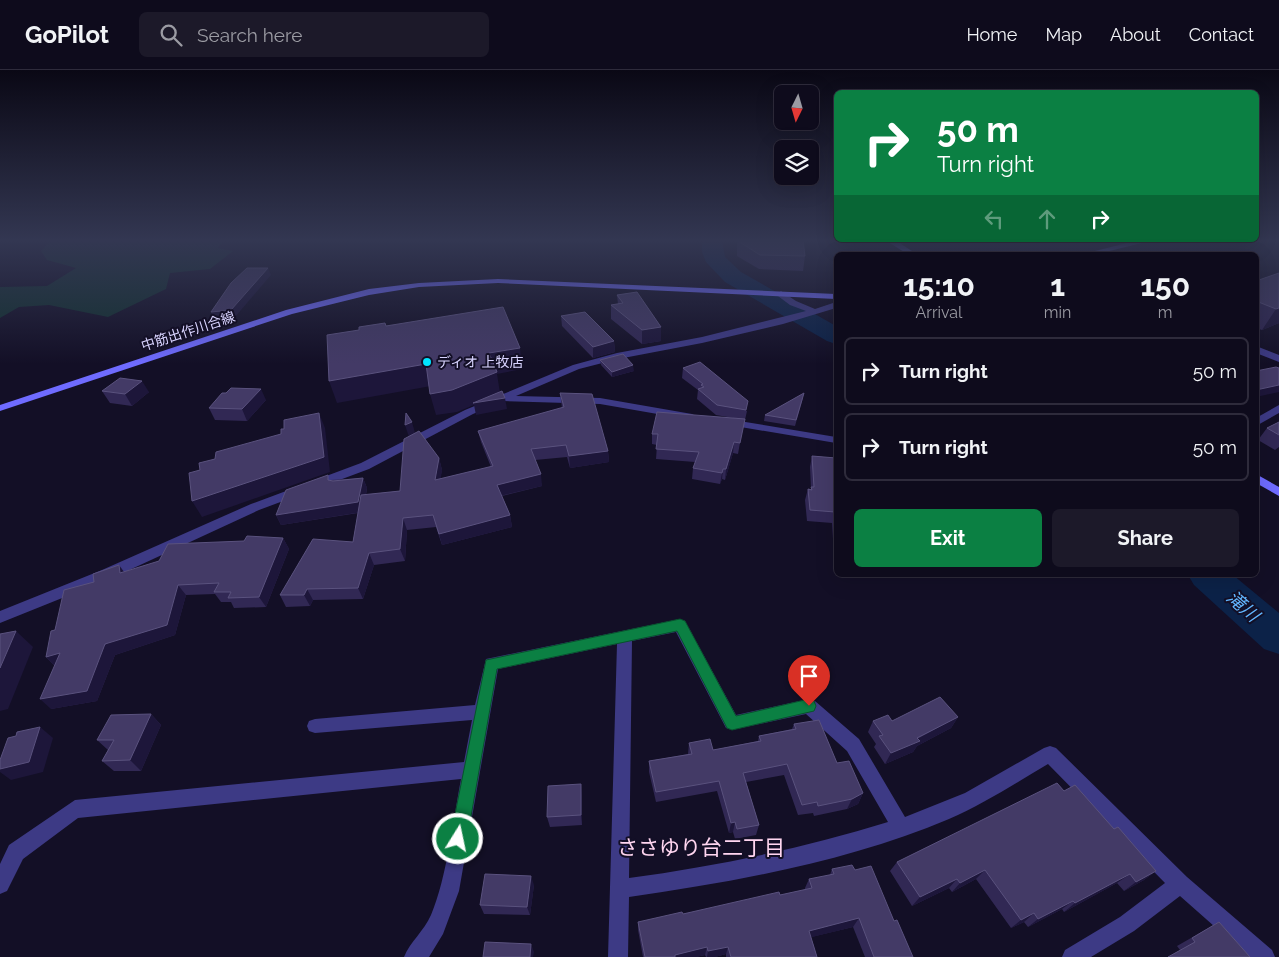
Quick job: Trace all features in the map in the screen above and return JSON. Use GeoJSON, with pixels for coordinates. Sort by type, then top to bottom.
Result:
{"type":"FeatureCollection","features":[{"type":"Feature","properties":{"kind":"main road","name":"中筋出作川合線"},"geometry":{"type":"LineString","coordinates":[[0,408],[289,312],[342,298],[394,288],[449,282],[479,281]]}},
{"type":"Feature","properties":{"kind":"main road","name":"中筋出作川合線"},"geometry":{"type":"LineString","coordinates":[[507,281],[834,297]]}},
{"type":"Feature","properties":{"kind":"main road"},"geometry":{"type":"LineString","coordinates":[[1259,480],[1279,492]]}},
{"type":"Feature","properties":{"kind":"street"},"geometry":{"type":"LineString","coordinates":[[781,294],[793,303],[815,312]]}},
{"type":"Feature","properties":{"kind":"street"},"geometry":{"type":"LineString","coordinates":[[0,617],[107,574],[255,508],[365,466],[468,412],[558,373],[590,362],[687,344],[783,321],[834,306]]}},
{"type":"Feature","properties":{"kind":"street"},"geometry":{"type":"LineString","coordinates":[[1259,350],[1279,358]]}},
{"type":"Feature","properties":{"kind":"street"},"geometry":{"type":"LineString","coordinates":[[501,398],[600,401],[834,440]]}},
{"type":"Feature","properties":{"kind":"street"},"geometry":{"type":"LineString","coordinates":[[1259,421],[1279,408]]}},
{"type":"Feature","properties":{"kind":"street"},"geometry":{"type":"LineString","coordinates":[[414,957],[422,950],[440,921],[447,898],[491,664],[680,625],[732,723],[809,706],[853,745],[901,827]]}},
{"type":"Feature","properties":{"kind":"street"},"geometry":{"type":"LineString","coordinates":[[618,957],[625,636]]}},
{"type":"Feature","properties":{"kind":"street"},"geometry":{"type":"LineString","coordinates":[[315,726],[481,712]]}},
{"type":"Feature","properties":{"kind":"street"},"geometry":{"type":"LineString","coordinates":[[620,889],[697,878],[773,864],[901,827],[944,812],[992,788],[1050,754],[1180,884],[1265,957]]}},
{"type":"Feature","properties":{"kind":"street"},"geometry":{"type":"LineString","coordinates":[[0,884],[16,852],[76,809],[470,770]]}},
{"type":"Feature","properties":{"kind":"street"},"geometry":{"type":"LineString","coordinates":[[1072,957],[1127,924],[1180,884]]}},
{"type":"Feature","properties":{"kind":"green space"},"geometry":{"type":"Polygon","coordinates":[[[54,281],[168,281],[166,289],[108,317],[49,305],[19,307],[0,318],[0,287],[47,286],[54,281]]]}},
{"type":"Feature","properties":{"kind":"building"},"geometry":{"type":"Polygon","coordinates":[[[256,281],[231,310],[211,312],[231,283],[256,281]]]}},
{"type":"Feature","properties":{"kind":"building"},"geometry":{"type":"Polygon","coordinates":[[[1259,281],[1279,281],[1279,308],[1276,309],[1259,302],[1259,281]]]}},
{"type":"Feature","properties":{"kind":"building"},"geometry":{"type":"Polygon","coordinates":[[[637,292],[661,327],[642,330],[611,305],[623,303],[617,295],[637,292]]]}},
{"type":"Feature","properties":{"kind":"building"},"geometry":{"type":"Polygon","coordinates":[[[503,307],[520,348],[489,353],[497,372],[452,390],[430,394],[426,364],[329,381],[327,335],[359,330],[359,327],[385,323],[386,326],[503,307]]]}},
{"type":"Feature","properties":{"kind":"building"},"geometry":{"type":"Polygon","coordinates":[[[585,312],[614,341],[593,347],[561,316],[585,312]]]}},
{"type":"Feature","properties":{"kind":"building"},"geometry":{"type":"Polygon","coordinates":[[[623,354],[633,365],[612,372],[600,360],[623,354]]]}},
{"type":"Feature","properties":{"kind":"building"},"geometry":{"type":"Polygon","coordinates":[[[700,362],[748,401],[746,410],[717,405],[698,389],[704,387],[701,385],[703,384],[683,368],[700,362]]]}},
{"type":"Feature","properties":{"kind":"building"},"geometry":{"type":"Polygon","coordinates":[[[1279,368],[1279,385],[1259,389],[1259,370],[1279,368]]]}},
{"type":"Feature","properties":{"kind":"building"},"geometry":{"type":"Polygon","coordinates":[[[120,378],[142,381],[125,394],[102,391],[120,378]]]}},
{"type":"Feature","properties":{"kind":"building"},"geometry":{"type":"Polygon","coordinates":[[[231,388],[261,389],[242,409],[209,408],[222,393],[226,393],[231,388]]]}},
{"type":"Feature","properties":{"kind":"building"},"geometry":{"type":"Polygon","coordinates":[[[502,391],[505,398],[473,403],[502,391]]]}},
{"type":"Feature","properties":{"kind":"building"},"geometry":{"type":"Polygon","coordinates":[[[560,393],[592,394],[608,451],[569,456],[566,445],[531,449],[541,474],[497,485],[510,515],[439,534],[433,515],[403,518],[400,549],[369,553],[358,588],[307,589],[304,595],[280,595],[313,539],[353,542],[361,495],[400,491],[404,439],[419,431],[439,458],[435,480],[493,466],[478,431],[564,407],[560,393]]]}},
{"type":"Feature","properties":{"kind":"building"},"geometry":{"type":"Polygon","coordinates":[[[804,393],[796,420],[765,415],[804,393]]]}},
{"type":"Feature","properties":{"kind":"building"},"geometry":{"type":"Polygon","coordinates":[[[657,412],[745,419],[740,443],[734,442],[726,469],[723,469],[722,473],[693,468],[699,452],[656,449],[658,434],[652,434],[657,412]]]}},
{"type":"Feature","properties":{"kind":"building"},"geometry":{"type":"Polygon","coordinates":[[[319,413],[324,457],[192,501],[189,473],[200,470],[199,463],[215,459],[216,452],[281,434],[281,429],[284,429],[284,420],[319,413]]]}},
{"type":"Feature","properties":{"kind":"building"},"geometry":{"type":"Polygon","coordinates":[[[406,413],[412,422],[405,425],[406,413]]]}},
{"type":"Feature","properties":{"kind":"building"},"geometry":{"type":"Polygon","coordinates":[[[1279,422],[1279,435],[1267,428],[1279,422]]]}},
{"type":"Feature","properties":{"kind":"building"},"geometry":{"type":"Polygon","coordinates":[[[812,456],[834,458],[834,512],[810,510],[808,489],[812,490],[811,487],[814,487],[812,456]]]}},
{"type":"Feature","properties":{"kind":"building"},"geometry":{"type":"Polygon","coordinates":[[[328,475],[328,480],[333,481],[363,478],[358,502],[276,515],[286,490],[328,475]]]}},
{"type":"Feature","properties":{"kind":"building"},"geometry":{"type":"Polygon","coordinates":[[[247,536],[283,538],[259,597],[228,598],[231,592],[214,592],[219,583],[178,585],[167,625],[105,644],[87,691],[40,699],[60,653],[46,657],[51,631],[55,630],[64,590],[94,582],[93,574],[119,565],[120,573],[159,561],[168,544],[244,541],[247,536]]]}},
{"type":"Feature","properties":{"kind":"building"},"geometry":{"type":"Polygon","coordinates":[[[16,631],[0,668],[0,634],[16,631]]]}},
{"type":"Feature","properties":{"kind":"building"},"geometry":{"type":"Polygon","coordinates":[[[940,697],[958,717],[917,738],[920,741],[891,753],[879,736],[883,735],[873,721],[888,715],[892,721],[940,697]]]}},
{"type":"Feature","properties":{"kind":"building"},"geometry":{"type":"Polygon","coordinates":[[[151,714],[130,760],[102,761],[114,740],[97,740],[111,715],[151,714]]]}},
{"type":"Feature","properties":{"kind":"building"},"geometry":{"type":"Polygon","coordinates":[[[819,720],[837,763],[849,761],[863,793],[852,799],[818,806],[817,802],[802,805],[787,764],[743,773],[759,825],[737,829],[735,822],[731,823],[719,781],[656,792],[649,761],[692,754],[689,743],[710,739],[713,750],[761,741],[759,736],[796,729],[794,724],[819,720]]]}},
{"type":"Feature","properties":{"kind":"building"},"geometry":{"type":"Polygon","coordinates":[[[40,727],[29,762],[0,769],[0,760],[8,738],[16,736],[17,732],[40,727]]]}},
{"type":"Feature","properties":{"kind":"building"},"geometry":{"type":"Polygon","coordinates":[[[1057,783],[1064,791],[1075,785],[1114,829],[1118,827],[1156,871],[1136,882],[1130,874],[1075,903],[1073,901],[1038,919],[1034,913],[1021,920],[985,870],[960,883],[957,879],[920,897],[897,862],[1057,783]]]}},
{"type":"Feature","properties":{"kind":"building"},"geometry":{"type":"Polygon","coordinates":[[[581,784],[581,815],[547,817],[548,786],[581,784]]]}},
{"type":"Feature","properties":{"kind":"building"},"geometry":{"type":"Polygon","coordinates":[[[852,865],[855,870],[871,866],[894,921],[897,920],[913,957],[874,957],[859,918],[809,931],[817,957],[731,957],[728,947],[708,951],[707,947],[675,955],[675,957],[645,957],[638,922],[682,912],[683,914],[779,892],[780,895],[812,888],[809,879],[834,874],[832,869],[852,865]]]}},
{"type":"Feature","properties":{"kind":"building"},"geometry":{"type":"Polygon","coordinates":[[[485,874],[531,876],[527,907],[480,905],[485,874]]]}},
{"type":"Feature","properties":{"kind":"building"},"geometry":{"type":"Polygon","coordinates":[[[1219,922],[1250,957],[1168,957],[1195,942],[1192,938],[1219,922]]]}},
{"type":"Feature","properties":{"kind":"building"},"geometry":{"type":"Polygon","coordinates":[[[485,942],[531,944],[530,957],[483,957],[485,942]]]}},
{"type":"Feature","properties":{"kind":"waterway","name":"滝川"},"geometry":{"type":"LineString","coordinates":[[741,281],[834,335]]}},
{"type":"Feature","properties":{"kind":"waterway","name":"滝川"},"geometry":{"type":"LineString","coordinates":[[1209,577],[1279,637]]}},
{"type":"Feature","properties":{"kind":"place","name":"ディオ 上牧店"},"geometry":{"type":"Point","coordinates":[427,362]}},
{"type":"Feature","properties":{"kind":"district","name":"ささゆり台二丁目"},"geometry":{"type":"Point","coordinates":[701,847]}},
{"type":"Feature","properties":{"kind":"route"},"geometry":{"type":"LineString","coordinates":[[458,839],[491,664],[680,625],[732,723],[809,706]]}}]}
